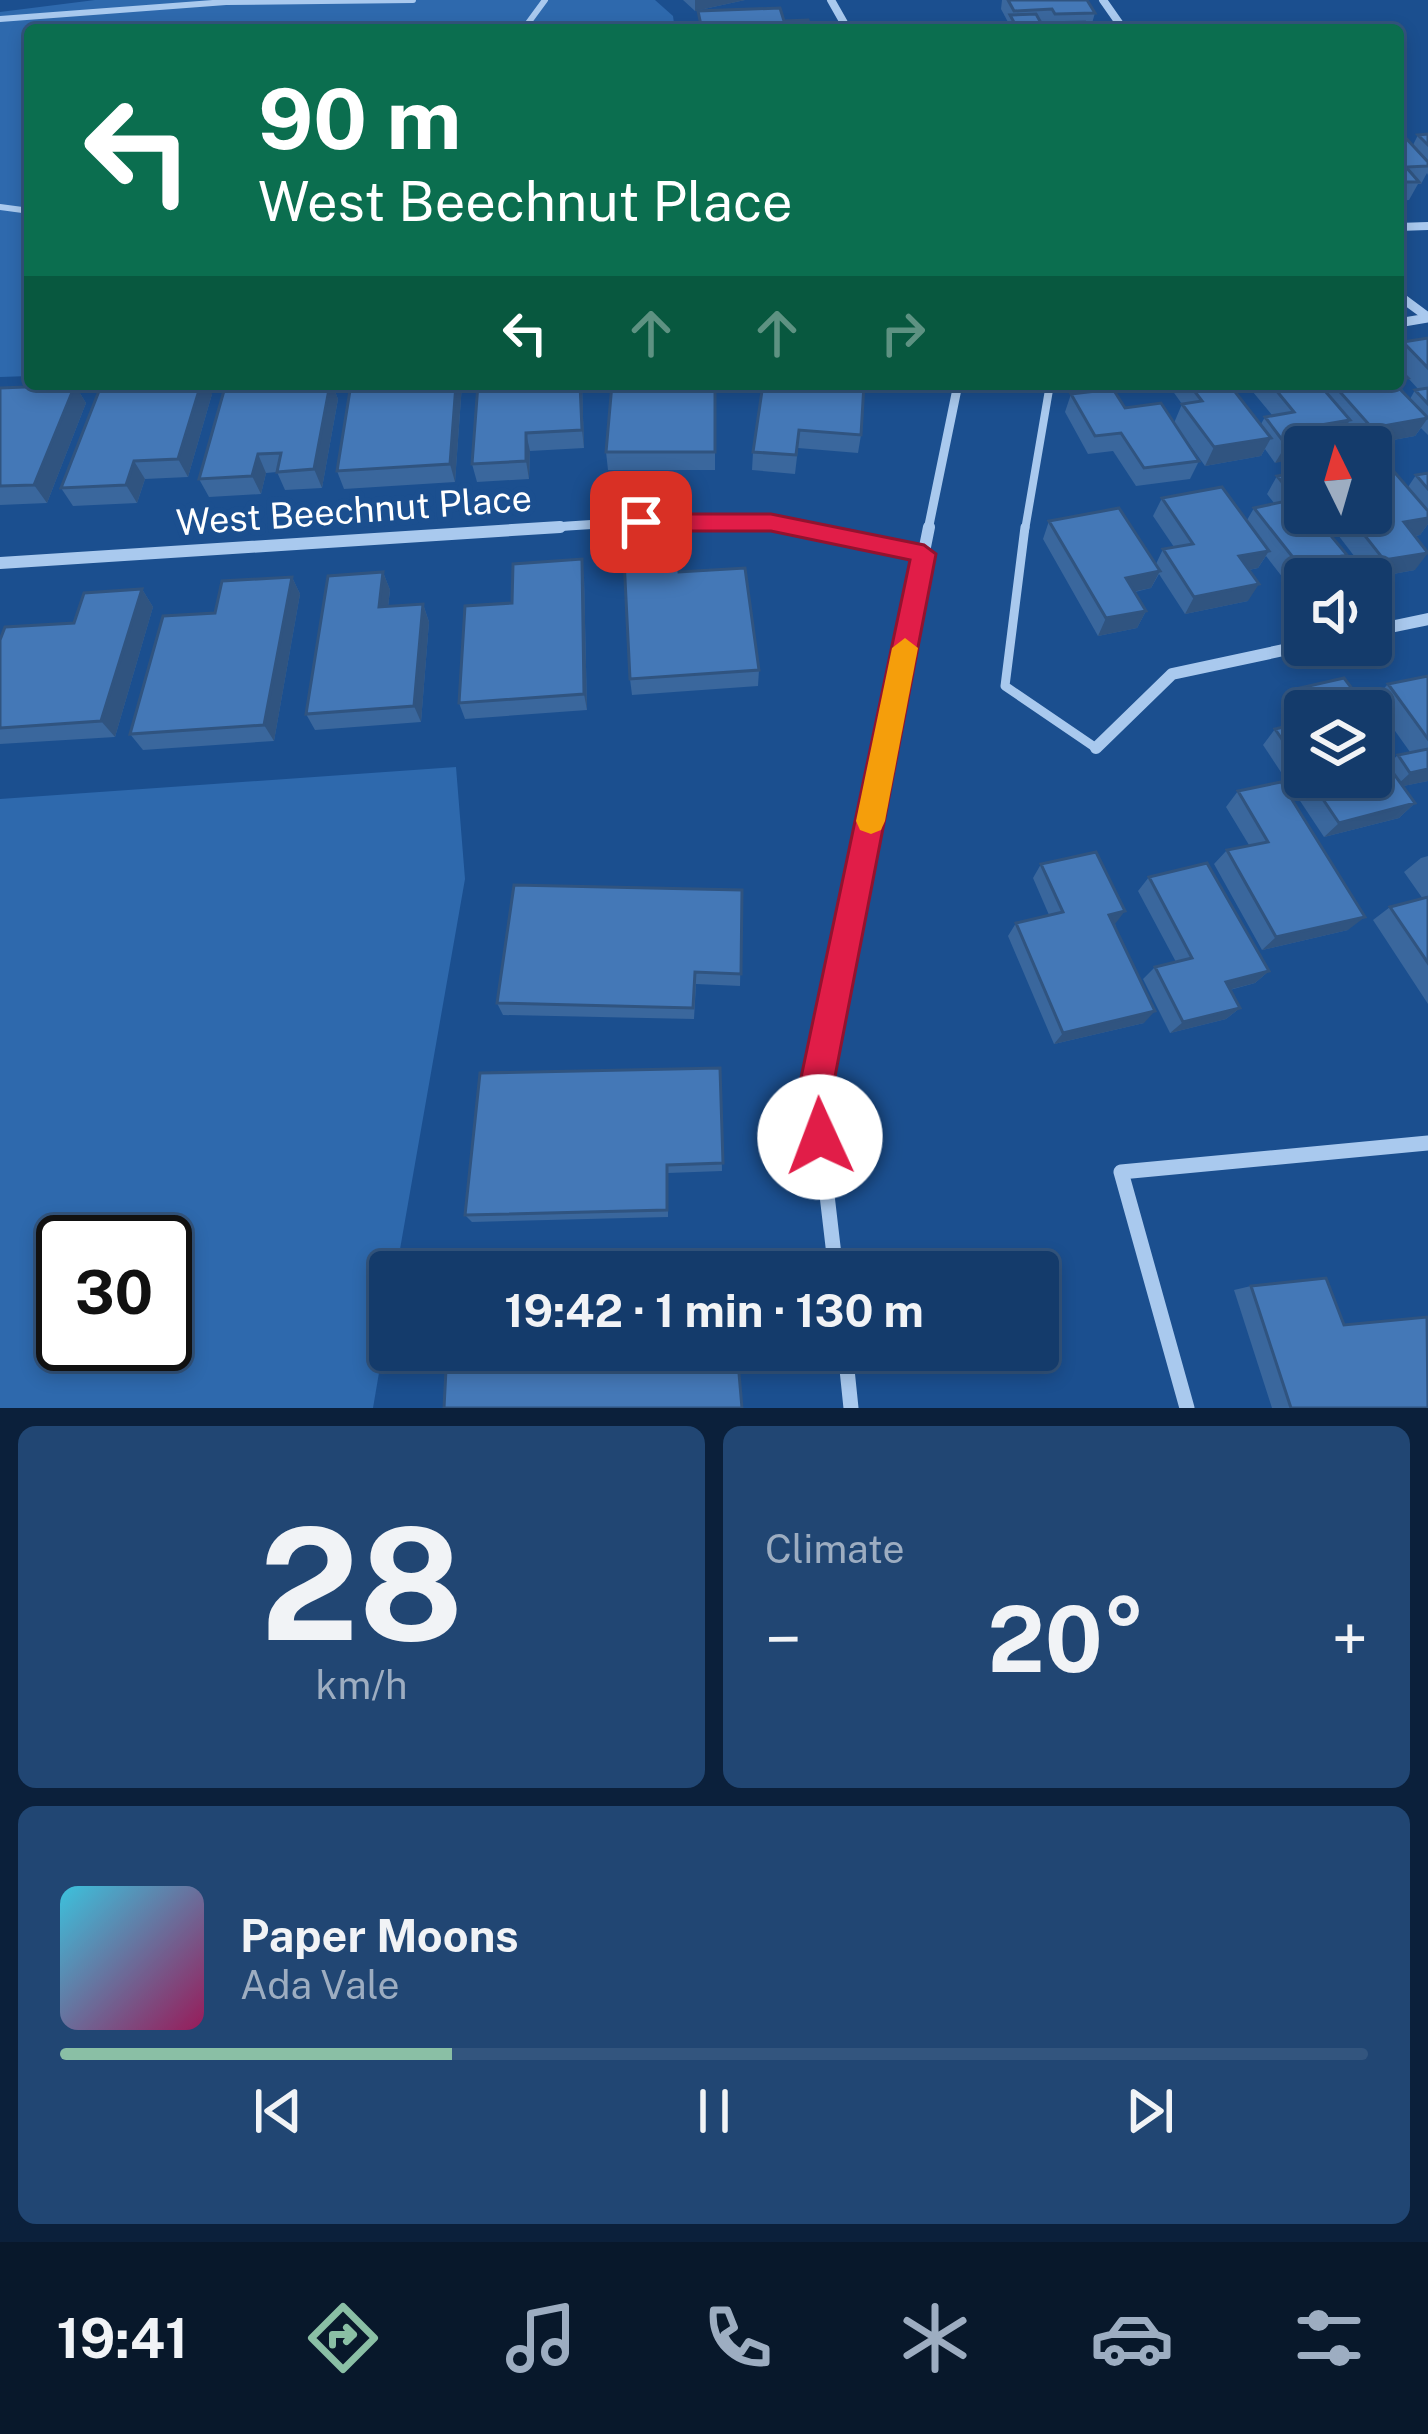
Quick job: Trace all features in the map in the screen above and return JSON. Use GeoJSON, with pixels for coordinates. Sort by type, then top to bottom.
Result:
{"type":"FeatureCollection","features":[{"type":"Feature","properties":{"kind":"street"},"geometry":{"type":"LineString","coordinates":[[834,1251],[815,1092],[957,390]]}},
{"type":"Feature","properties":{"kind":"street","name":"West Beechnut Place"},"geometry":{"type":"LineString","coordinates":[[0,563],[687,519],[771,522],[924,554]]}},
{"type":"Feature","properties":{"kind":"street"},"geometry":{"type":"LineString","coordinates":[[1392,627],[1428,619]]}},
{"type":"Feature","properties":{"kind":"street"},"geometry":{"type":"LineString","coordinates":[[1096,748],[1172,674],[1284,650]]}},
{"type":"Feature","properties":{"kind":"street"},"geometry":{"type":"LineString","coordinates":[[1186,1408],[1121,1172],[1428,1143]]}},
{"type":"Feature","properties":{"kind":"street"},"geometry":{"type":"LineString","coordinates":[[847,1371],[851,1408]]}},
{"type":"Feature","properties":{"kind":"lane"},"geometry":{"type":"LineString","coordinates":[[0,19],[226,2],[413,0]]}},
{"type":"Feature","properties":{"kind":"lane"},"geometry":{"type":"LineString","coordinates":[[1049,390],[1029,498],[1005,686],[1096,748]]}},
{"type":"Feature","properties":{"kind":"shaded area"},"geometry":{"type":"Polygon","coordinates":[[[95,0],[655,0],[673,16],[674,24],[24,24],[24,376],[0,377],[0,12],[95,0]]]}},
{"type":"Feature","properties":{"kind":"shaded area"},"geometry":{"type":"Polygon","coordinates":[[[456,767],[465,879],[400,1251],[369,1251],[369,1371],[379,1371],[373,1408],[0,1408],[0,799],[456,767]]]}},
{"type":"Feature","properties":{"kind":"building"},"geometry":{"type":"Polygon","coordinates":[[[1008,0],[1087,0],[1095,13],[1014,11],[1008,0]]]}},
{"type":"Feature","properties":{"kind":"building"},"geometry":{"type":"Polygon","coordinates":[[[780,8],[784,21],[808,20],[809,24],[701,24],[698,11],[780,8]]]}},
{"type":"Feature","properties":{"kind":"building"},"geometry":{"type":"Polygon","coordinates":[[[1036,14],[1041,23],[1086,24],[1015,24],[1010,15],[1036,14]]]}},
{"type":"Feature","properties":{"kind":"building"},"geometry":{"type":"Polygon","coordinates":[[[1404,136],[1428,162],[1428,166],[1406,167],[1419,182],[1404,182],[1404,136]]]}},
{"type":"Feature","properties":{"kind":"building"},"geometry":{"type":"Polygon","coordinates":[[[1428,338],[1428,368],[1404,343],[1428,338]]]}},
{"type":"Feature","properties":{"kind":"building"},"geometry":{"type":"Polygon","coordinates":[[[0,388],[73,390],[34,485],[0,486],[0,388]]]}},
{"type":"Feature","properties":{"kind":"building"},"geometry":{"type":"Polygon","coordinates":[[[1428,388],[1428,404],[1415,390],[1428,388]]]}},
{"type":"Feature","properties":{"kind":"building"},"geometry":{"type":"Polygon","coordinates":[[[199,390],[178,459],[134,461],[126,485],[61,488],[99,391],[199,390]]]}},
{"type":"Feature","properties":{"kind":"building"},"geometry":{"type":"Polygon","coordinates":[[[224,390],[329,390],[314,469],[277,472],[281,453],[258,454],[252,476],[199,479],[224,390]]]}},
{"type":"Feature","properties":{"kind":"building"},"geometry":{"type":"Polygon","coordinates":[[[350,390],[456,390],[450,464],[337,471],[350,390]]]}},
{"type":"Feature","properties":{"kind":"building"},"geometry":{"type":"Polygon","coordinates":[[[478,390],[580,390],[582,430],[526,433],[526,461],[472,464],[478,390]]]}},
{"type":"Feature","properties":{"kind":"building"},"geometry":{"type":"Polygon","coordinates":[[[611,390],[715,390],[715,452],[606,452],[611,390]]]}},
{"type":"Feature","properties":{"kind":"building"},"geometry":{"type":"Polygon","coordinates":[[[762,390],[864,390],[861,435],[799,430],[796,455],[753,452],[762,390]]]}},
{"type":"Feature","properties":{"kind":"building"},"geometry":{"type":"Polygon","coordinates":[[[1114,390],[1125,408],[1161,403],[1199,461],[1144,468],[1121,433],[1095,436],[1071,394],[1114,390]]]}},
{"type":"Feature","properties":{"kind":"building"},"geometry":{"type":"Polygon","coordinates":[[[1194,390],[1234,390],[1271,438],[1214,447],[1182,404],[1202,401],[1194,390]]]}},
{"type":"Feature","properties":{"kind":"building"},"geometry":{"type":"Polygon","coordinates":[[[1276,390],[1324,390],[1350,420],[1284,426],[1284,442],[1265,417],[1294,412],[1276,390]]]}},
{"type":"Feature","properties":{"kind":"building"},"geometry":{"type":"Polygon","coordinates":[[[1338,390],[1401,390],[1428,418],[1370,426],[1338,390]]]}},
{"type":"Feature","properties":{"kind":"building"},"geometry":{"type":"Polygon","coordinates":[[[1392,469],[1428,511],[1428,518],[1404,522],[1428,553],[1382,558],[1364,534],[1392,534],[1392,469]]]}},
{"type":"Feature","properties":{"kind":"building"},"geometry":{"type":"Polygon","coordinates":[[[1428,473],[1428,489],[1416,475],[1428,473]]]}},
{"type":"Feature","properties":{"kind":"building"},"geometry":{"type":"Polygon","coordinates":[[[1222,487],[1269,551],[1239,556],[1259,584],[1194,597],[1163,549],[1193,544],[1162,498],[1222,487]]]}},
{"type":"Feature","properties":{"kind":"building"},"geometry":{"type":"Polygon","coordinates":[[[1284,502],[1284,534],[1330,534],[1347,555],[1293,558],[1254,508],[1284,502]]]}},
{"type":"Feature","properties":{"kind":"building"},"geometry":{"type":"Polygon","coordinates":[[[1119,508],[1160,571],[1126,578],[1146,611],[1106,618],[1049,521],[1119,508]]]}},
{"type":"Feature","properties":{"kind":"building"},"geometry":{"type":"Polygon","coordinates":[[[677,556],[679,572],[745,568],[759,670],[630,679],[624,559],[677,556]]]}},
{"type":"Feature","properties":{"kind":"building"},"geometry":{"type":"Polygon","coordinates":[[[582,559],[584,694],[459,703],[465,606],[512,603],[513,564],[582,559]]]}},
{"type":"Feature","properties":{"kind":"building"},"geometry":{"type":"Polygon","coordinates":[[[383,572],[379,607],[423,604],[414,706],[306,714],[328,576],[383,572]]]}},
{"type":"Feature","properties":{"kind":"building"},"geometry":{"type":"Polygon","coordinates":[[[292,577],[264,725],[130,734],[163,616],[215,613],[222,581],[292,577]]]}},
{"type":"Feature","properties":{"kind":"building"},"geometry":{"type":"Polygon","coordinates":[[[142,589],[101,721],[0,728],[0,640],[5,627],[74,623],[84,593],[142,589]]]}},
{"type":"Feature","properties":{"kind":"building"},"geometry":{"type":"Polygon","coordinates":[[[1428,676],[1428,739],[1388,684],[1428,676]]]}},
{"type":"Feature","properties":{"kind":"building"},"geometry":{"type":"Polygon","coordinates":[[[1344,678],[1353,690],[1301,690],[1344,678]]]}},
{"type":"Feature","properties":{"kind":"building"},"geometry":{"type":"Polygon","coordinates":[[[1428,749],[1428,769],[1410,773],[1398,755],[1428,749]]]}},
{"type":"Feature","properties":{"kind":"building"},"geometry":{"type":"Polygon","coordinates":[[[1392,771],[1415,803],[1339,823],[1322,798],[1392,798],[1392,771]]]}},
{"type":"Feature","properties":{"kind":"building"},"geometry":{"type":"Polygon","coordinates":[[[1281,782],[1284,798],[1291,798],[1365,917],[1276,937],[1227,850],[1268,842],[1238,791],[1281,782]]]}},
{"type":"Feature","properties":{"kind":"building"},"geometry":{"type":"Polygon","coordinates":[[[1096,852],[1125,911],[1109,915],[1155,1011],[1063,1033],[1016,923],[1063,912],[1041,864],[1096,852]]]}},
{"type":"Feature","properties":{"kind":"building"},"geometry":{"type":"Polygon","coordinates":[[[1207,863],[1269,971],[1226,982],[1240,1008],[1183,1022],[1155,967],[1192,958],[1149,877],[1207,863]]]}},
{"type":"Feature","properties":{"kind":"building"},"geometry":{"type":"Polygon","coordinates":[[[514,885],[742,890],[741,974],[695,972],[693,1008],[497,1003],[514,885]]]}},
{"type":"Feature","properties":{"kind":"building"},"geometry":{"type":"Polygon","coordinates":[[[1428,897],[1428,963],[1390,907],[1428,897]]]}},
{"type":"Feature","properties":{"kind":"building"},"geometry":{"type":"Polygon","coordinates":[[[720,1068],[723,1163],[667,1165],[667,1210],[465,1215],[480,1073],[720,1068]]]}},
{"type":"Feature","properties":{"kind":"building"},"geometry":{"type":"Polygon","coordinates":[[[1326,1278],[1344,1325],[1427,1317],[1428,1408],[1291,1408],[1251,1286],[1326,1278]]]}},
{"type":"Feature","properties":{"kind":"building"},"geometry":{"type":"Polygon","coordinates":[[[446,1371],[739,1371],[742,1408],[444,1408],[446,1371]]]}},
{"type":"Feature","properties":{"kind":"slow traffic"},"geometry":{"type":"LineString","coordinates":[[871,821],[905,648]]}},
{"type":"Feature","properties":{"kind":"route"},"geometry":{"type":"LineString","coordinates":[[641,522],[771,522],[924,554],[815,1092],[820,1137]]}}]}
